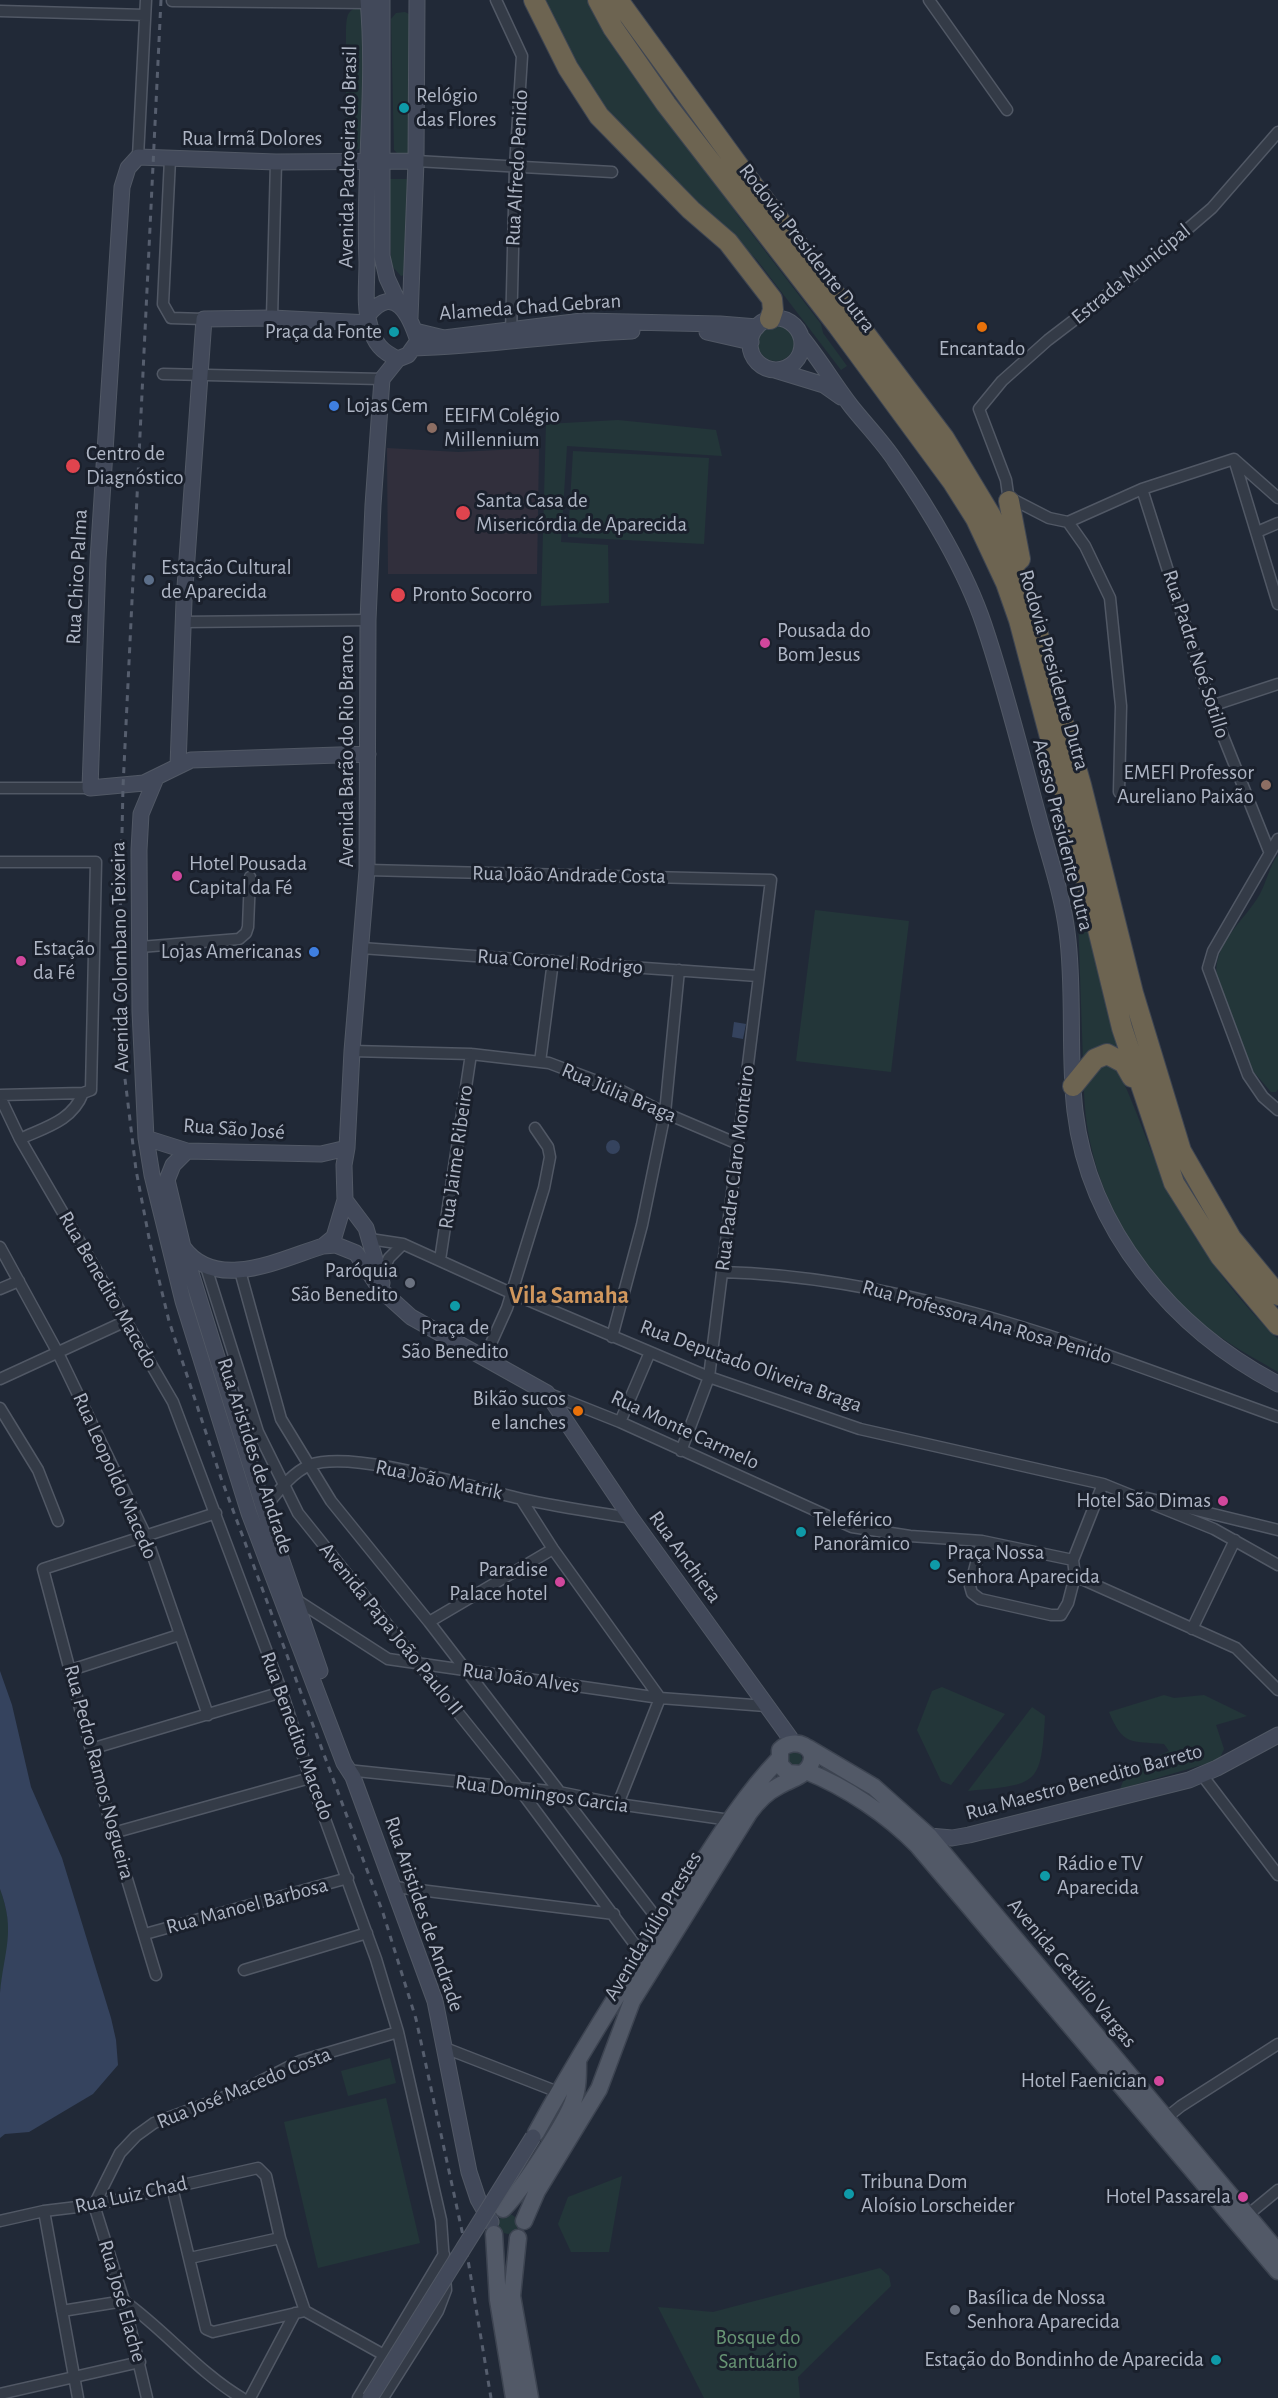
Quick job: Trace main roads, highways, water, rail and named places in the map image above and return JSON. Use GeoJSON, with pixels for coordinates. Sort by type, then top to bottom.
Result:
{"type":"FeatureCollection","features":[{"type":"Feature","properties":{"kind":"highway"},"geometry":{"type":"LineString","coordinates":[[534,0],[568,68],[599,116],[691,210],[728,242],[772,299],[773,310],[764,323]]}},
{"type":"Feature","properties":{"kind":"highway","name":"Rodovia Presidente Dutra"},"geometry":{"type":"LineString","coordinates":[[598,0],[613,28],[666,104],[838,326],[952,481],[992,551],[1006,583],[1022,631],[1122,1028],[1174,1183],[1205,1234],[1239,1281],[1278,1324]]}},
{"type":"Feature","properties":{"kind":"highway","name":"Rodovia Presidente Dutra"},"geometry":{"type":"LineString","coordinates":[[618,0],[746,176],[944,438],[991,516],[1031,609],[1081,785],[1133,993],[1181,1152],[1231,1238],[1278,1295]]}},
{"type":"Feature","properties":{"kind":"highway"},"geometry":{"type":"LineString","coordinates":[[1009,501],[1031,609]]}},
{"type":"Feature","properties":{"kind":"highway"},"geometry":{"type":"LineString","coordinates":[[1073,1086],[1101,1055],[1118,1058],[1130,1071],[1140,1103],[1159,1140]]}},
{"type":"Feature","properties":{"kind":"main road"},"geometry":{"type":"LineString","coordinates":[[408,318],[416,162],[417,0]]}},
{"type":"Feature","properties":{"kind":"main road","name":"Avenida Padroeira do Brasil"},"geometry":{"type":"LineString","coordinates":[[369,319],[366,235],[374,160],[379,1]]}},
{"type":"Feature","properties":{"kind":"main road","name":"Rua Irmã Dolores"},"geometry":{"type":"LineString","coordinates":[[138,157],[276,162],[374,160],[416,162]]}},
{"type":"Feature","properties":{"kind":"main road","name":"Rua Chico Palma"},"geometry":{"type":"LineString","coordinates":[[132,786],[90,788],[98,560],[122,187],[128,168],[138,157]]}},
{"type":"Feature","properties":{"kind":"main road","name":"Avenida Padroeira do Brasil"},"geometry":{"type":"LineString","coordinates":[[374,160],[382,256],[387,278],[408,318]]}},
{"type":"Feature","properties":{"kind":"main road"},"geometry":{"type":"LineString","coordinates":[[389,301],[408,318],[418,341],[414,348],[398,359],[387,354],[376,344],[369,319],[379,303],[389,301]]}},
{"type":"Feature","properties":{"kind":"main road","name":"Alameda Chad Gebran"},"geometry":{"type":"LineString","coordinates":[[408,318],[444,338],[511,335]]}},
{"type":"Feature","properties":{"kind":"main road"},"geometry":{"type":"LineString","coordinates":[[183,759],[183,622],[204,319],[369,319]]}},
{"type":"Feature","properties":{"kind":"main road"},"geometry":{"type":"LineString","coordinates":[[786,320],[793,324],[848,402],[824,385],[760,364],[751,350],[751,342],[764,323],[786,320]]}},
{"type":"Feature","properties":{"kind":"main road","name":"Alameda Chad Gebran"},"geometry":{"type":"LineString","coordinates":[[414,348],[560,329],[582,321],[716,332],[751,342]]}},
{"type":"Feature","properties":{"kind":"main road","name":"Alameda Chad Gebran"},"geometry":{"type":"LineString","coordinates":[[662,327],[764,323]]}},
{"type":"Feature","properties":{"kind":"main road"},"geometry":{"type":"LineString","coordinates":[[774,370],[783,369],[796,361],[800,354],[802,338]]}},
{"type":"Feature","properties":{"kind":"main road","name":"Avenida Barão do Rio Branco"},"geometry":{"type":"LineString","coordinates":[[347,1148],[352,1051],[367,870],[368,620],[381,379],[398,359]]}},
{"type":"Feature","properties":{"kind":"main road","name":"Acesso Presidente Dutra"},"geometry":{"type":"LineString","coordinates":[[848,402],[896,462],[946,543],[985,627],[1061,896],[1068,950],[1073,1086],[1077,1128],[1100,1201],[1133,1258],[1183,1318],[1230,1356],[1278,1384]]}},
{"type":"Feature","properties":{"kind":"main road"},"geometry":{"type":"LineString","coordinates":[[141,814],[132,786],[156,778],[183,759],[368,754]]}},
{"type":"Feature","properties":{"kind":"main road","name":"Avenida Colombano Teixeira"},"geometry":{"type":"LineString","coordinates":[[146,1138],[140,1011],[141,814],[156,778]]}},
{"type":"Feature","properties":{"kind":"main road","name":"Rua São José"},"geometry":{"type":"LineString","coordinates":[[146,1138],[188,1151],[321,1154],[347,1148]]}},
{"type":"Feature","properties":{"kind":"main road","name":"Rua Aristides de Andrade"},"geometry":{"type":"LineString","coordinates":[[146,1138],[183,1301],[249,1514],[395,1887],[435,2001],[469,2172],[474,2190],[494,2216]]}},
{"type":"Feature","properties":{"kind":"main road"},"geometry":{"type":"LineString","coordinates":[[329,1241],[345,1200],[344,1165],[347,1148]]}},
{"type":"Feature","properties":{"kind":"main road","name":"Rua Aristides de Andrade"},"geometry":{"type":"LineString","coordinates":[[188,1151],[173,1165],[167,1180],[183,1247],[264,1509],[351,1772]]}},
{"type":"Feature","properties":{"kind":"main road","name":"Rua São José"},"geometry":{"type":"LineString","coordinates":[[321,1154],[344,1165]]}},
{"type":"Feature","properties":{"kind":"main road"},"geometry":{"type":"LineString","coordinates":[[345,1200],[366,1228],[386,1296]]}},
{"type":"Feature","properties":{"kind":"main road"},"geometry":{"type":"LineString","coordinates":[[183,1247],[206,1267],[240,1271],[329,1241],[351,1245],[370,1239]]}},
{"type":"Feature","properties":{"kind":"main road","name":"Rua Monte Carmelo"},"geometry":{"type":"LineString","coordinates":[[329,1241],[356,1253],[386,1296],[411,1317],[547,1393]]}},
{"type":"Feature","properties":{"kind":"main road","name":"Rua Anchieta"},"geometry":{"type":"LineString","coordinates":[[547,1393],[631,1518],[765,1706],[801,1745]]}},
{"type":"Feature","properties":{"kind":"main road","name":"Rua Maestro Benedito Barreto"},"geometry":{"type":"LineString","coordinates":[[929,1836],[952,1838],[969,1835],[1202,1775],[1278,1735]]}},
{"type":"Feature","properties":{"kind":"main road"},"geometry":{"type":"LineString","coordinates":[[801,1745],[811,1763],[804,1772],[788,1773],[778,1760],[780,1750],[801,1745]]}},
{"type":"Feature","properties":{"kind":"main road","name":"Avenida Getúlio Vargas"},"geometry":{"type":"LineString","coordinates":[[801,1745],[874,1787],[929,1836],[999,1931],[1242,2219],[1278,2271]]}},
{"type":"Feature","properties":{"kind":"main road","name":"Avenida Júlio Prestes"},"geometry":{"type":"LineString","coordinates":[[530,2398],[512,2296],[518,2238],[523,2230],[524,2221],[537,2191],[603,2079],[626,2012],[669,1923],[730,1820],[757,1782],[778,1760]]}},
{"type":"Feature","properties":{"kind":"main road","name":"Avenida Getúlio Vargas"},"geometry":{"type":"LineString","coordinates":[[804,1772],[831,1781],[908,1836],[999,1931]]}},
{"type":"Feature","properties":{"kind":"main road","name":"Avenida Júlio Prestes"},"geometry":{"type":"LineString","coordinates":[[370,2398],[534,2135],[642,1954],[669,1923],[749,1813],[769,1792],[804,1772]]}},
{"type":"Feature","properties":{"kind":"main road"},"geometry":{"type":"LineString","coordinates":[[749,1813],[788,1787],[808,1785],[842,1790]]}},
{"type":"Feature","properties":{"kind":"main road"},"geometry":{"type":"LineString","coordinates":[[581,2055],[596,2048],[610,2059]]}},
{"type":"Feature","properties":{"kind":"main road","name":"Avenida Júlio Prestes"},"geometry":{"type":"LineString","coordinates":[[494,2216],[520,2189],[574,2099],[581,2055]]}},
{"type":"Feature","properties":{"kind":"main road"},"geometry":{"type":"LineString","coordinates":[[534,2135],[574,2099],[603,2079]]}},
{"type":"Feature","properties":{"kind":"main road"},"geometry":{"type":"LineString","coordinates":[[494,2216],[518,2212],[524,2221]]}},
{"type":"Feature","properties":{"kind":"main road"},"geometry":{"type":"LineString","coordinates":[[494,2216],[508,2241],[518,2238]]}},
{"type":"Feature","properties":{"kind":"main road"},"geometry":{"type":"LineString","coordinates":[[494,2216],[498,2300],[514,2398]]}},
{"type":"Feature","properties":{"kind":"main road","name":"Avenida Getúlio Vargas"},"geometry":{"type":"LineString","coordinates":[[1242,2219],[1278,2252]]}},
{"type":"Feature","properties":{"kind":"water"},"geometry":{"type":"Polygon","coordinates":[[[734,1022],[746,1024],[743,1039],[732,1037],[734,1022]]]}},
{"type":"Feature","properties":{"kind":"water"},"geometry":{"type":"Polygon","coordinates":[[[610,1140],[616,1140],[620,1147],[616,1154],[610,1154],[606,1150],[606,1144],[610,1140]]]}},
{"type":"Feature","properties":{"kind":"water"},"geometry":{"type":"Polygon","coordinates":[[[0,1671],[12,1705],[31,1787],[62,1858],[111,2018],[118,2065],[93,2094],[29,2132],[5,2134],[0,2138],[0,1993],[8,1929],[5,1904],[0,1889],[0,1671]]]}},
{"type":"Feature","properties":{"kind":"railway"},"geometry":{"type":"LineString","coordinates":[[161,0],[123,787],[119,972],[122,1054],[136,1170],[150,1243],[169,1321],[221,1478],[383,1913],[416,2019],[467,2254],[491,2398]]}},
{"type":"Feature","properties":{"kind":"place","name":"Relógio das Flores"},"geometry":{"type":"Point","coordinates":[404,108]}},
{"type":"Feature","properties":{"kind":"place","name":"Encantado"},"geometry":{"type":"Point","coordinates":[982,327]}},
{"type":"Feature","properties":{"kind":"place","name":"Praça da Fonte"},"geometry":{"type":"Point","coordinates":[394,332]}},
{"type":"Feature","properties":{"kind":"place","name":"Lojas Cem"},"geometry":{"type":"Point","coordinates":[334,406]}},
{"type":"Feature","properties":{"kind":"place","name":"EEIFM Colégio Millennium"},"geometry":{"type":"Point","coordinates":[432,428]}},
{"type":"Feature","properties":{"kind":"place","name":"Centro de Diagnóstico"},"geometry":{"type":"Point","coordinates":[73,466]}},
{"type":"Feature","properties":{"kind":"place","name":"Santa Casa de Misericórdia de Aparecida"},"geometry":{"type":"Point","coordinates":[463,513]}},
{"type":"Feature","properties":{"kind":"place","name":"Estação Cultural de Aparecida"},"geometry":{"type":"Point","coordinates":[149,580]}},
{"type":"Feature","properties":{"kind":"place","name":"Pronto Socorro"},"geometry":{"type":"Point","coordinates":[398,595]}},
{"type":"Feature","properties":{"kind":"place","name":"Pousada do Bom Jesus"},"geometry":{"type":"Point","coordinates":[765,643]}},
{"type":"Feature","properties":{"kind":"place","name":"EMEFI Professor Aureliano Paixão"},"geometry":{"type":"Point","coordinates":[1266,785]}},
{"type":"Feature","properties":{"kind":"place","name":"Hotel Pousada Capital da Fé"},"geometry":{"type":"Point","coordinates":[177,876]}},
{"type":"Feature","properties":{"kind":"place","name":"Lojas Americanas"},"geometry":{"type":"Point","coordinates":[314,952]}},
{"type":"Feature","properties":{"kind":"place","name":"Estação da Fé"},"geometry":{"type":"Point","coordinates":[21,961]}},
{"type":"Feature","properties":{"kind":"place","name":"Paróquia São Benedito"},"geometry":{"type":"Point","coordinates":[410,1283]}},
{"type":"Feature","properties":{"kind":"place","name":"Praça de São Benedito"},"geometry":{"type":"Point","coordinates":[455,1306]}},
{"type":"Feature","properties":{"kind":"place","name":"Bikão sucos e lanches"},"geometry":{"type":"Point","coordinates":[578,1411]}},
{"type":"Feature","properties":{"kind":"place","name":"Hotel São Dimas"},"geometry":{"type":"Point","coordinates":[1223,1501]}},
{"type":"Feature","properties":{"kind":"place","name":"Teleférico Panorâmico"},"geometry":{"type":"Point","coordinates":[801,1532]}},
{"type":"Feature","properties":{"kind":"place","name":"Praça Nossa Senhora Aparecida"},"geometry":{"type":"Point","coordinates":[935,1565]}},
{"type":"Feature","properties":{"kind":"place","name":"Paradise Palace hotel"},"geometry":{"type":"Point","coordinates":[560,1582]}},
{"type":"Feature","properties":{"kind":"place","name":"Rádio e TV Aparecida"},"geometry":{"type":"Point","coordinates":[1045,1876]}},
{"type":"Feature","properties":{"kind":"place","name":"Hotel Faenician"},"geometry":{"type":"Point","coordinates":[1159,2081]}},
{"type":"Feature","properties":{"kind":"place","name":"Tribuna Dom Aloísio Lorscheider"},"geometry":{"type":"Point","coordinates":[849,2194]}},
{"type":"Feature","properties":{"kind":"place","name":"Hotel Passarela"},"geometry":{"type":"Point","coordinates":[1243,2197]}},
{"type":"Feature","properties":{"kind":"place","name":"Basílica de Nossa Senhora Aparecida"},"geometry":{"type":"Point","coordinates":[955,2310]}},
{"type":"Feature","properties":{"kind":"place","name":"Estação do Bondinho de Aparecida"},"geometry":{"type":"Point","coordinates":[1216,2360]}},
{"type":"Feature","properties":{"kind":"district","name":"Vila Samaha"},"geometry":{"type":"Point","coordinates":[569,1296]}},
{"type":"Feature","properties":{"kind":"park label","name":"Bosque do Santuário"},"geometry":{"type":"Point","coordinates":[758,2350]}}]}
